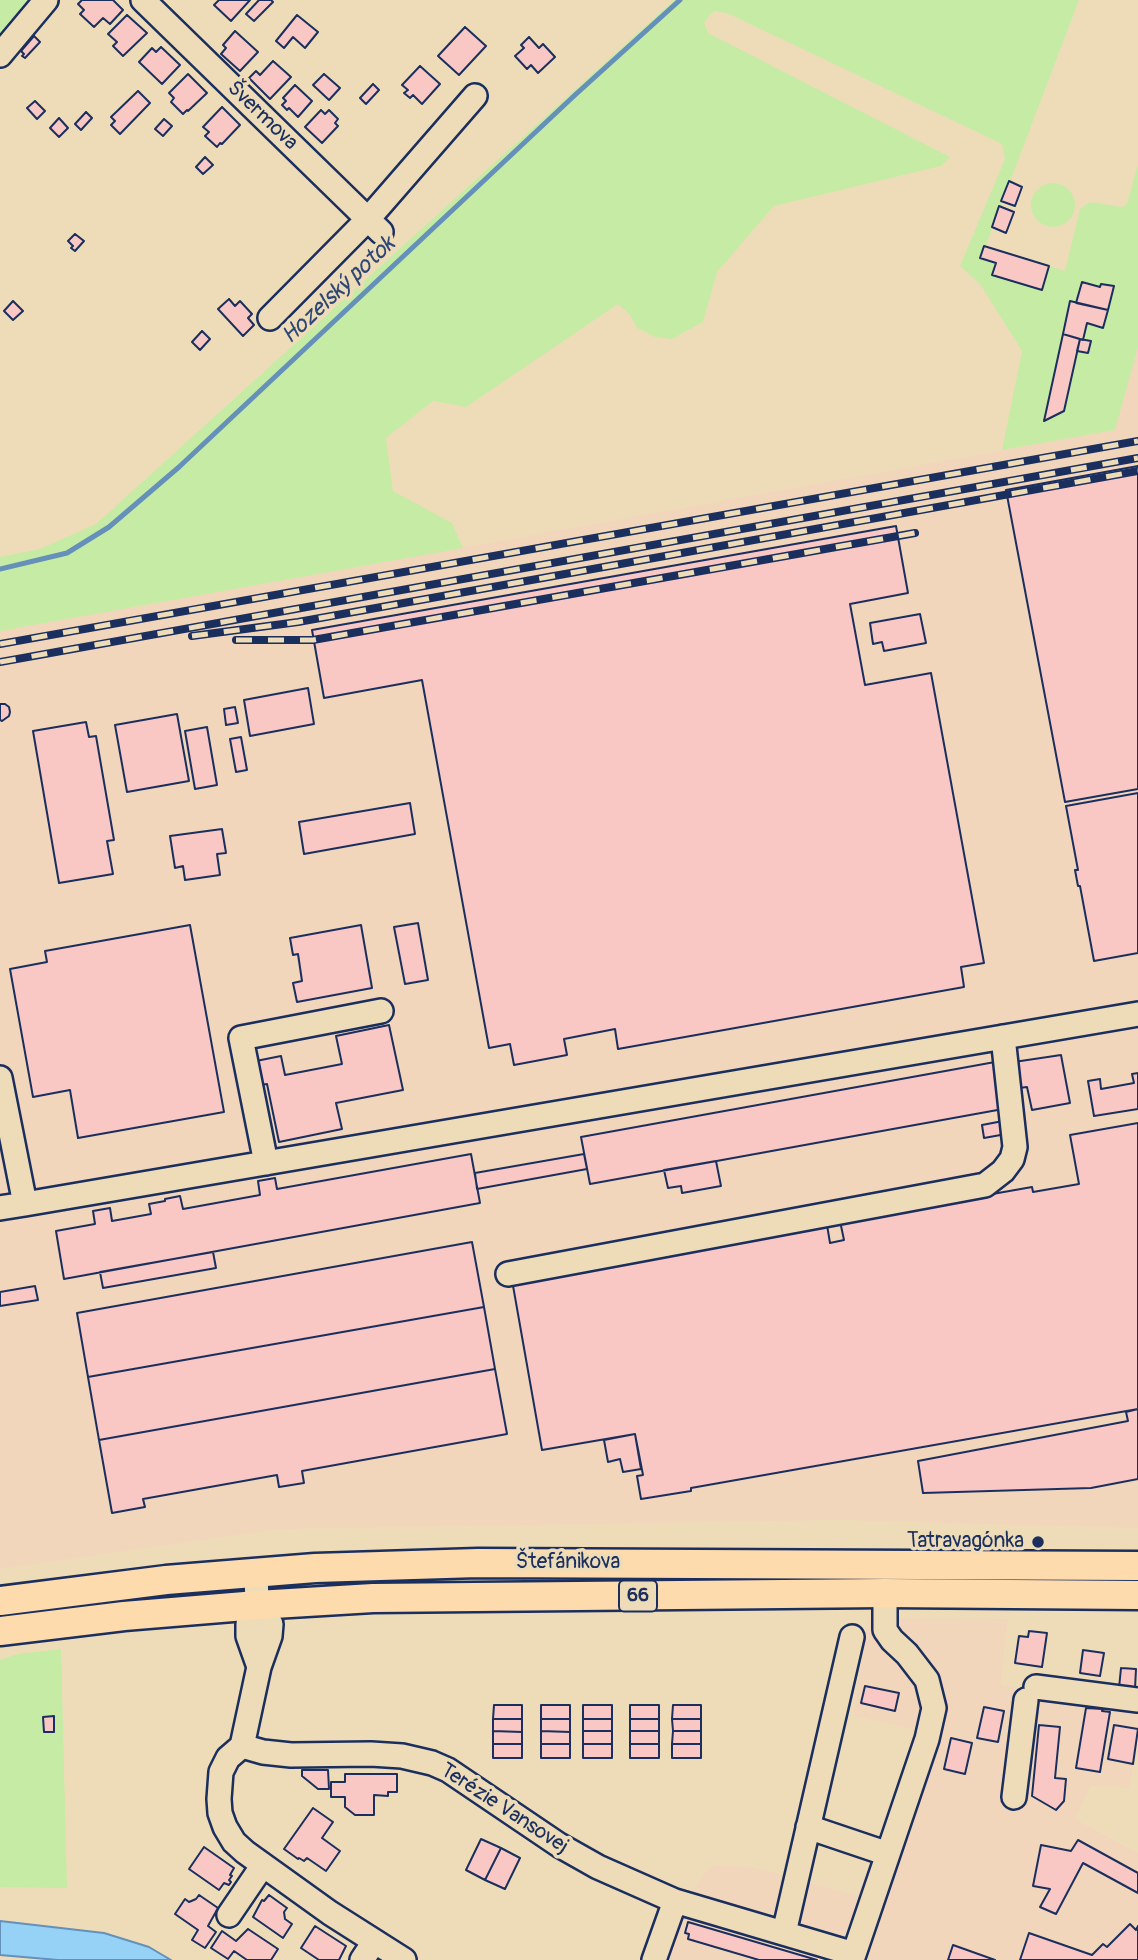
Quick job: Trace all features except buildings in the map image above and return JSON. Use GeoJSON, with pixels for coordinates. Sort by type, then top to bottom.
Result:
{"type":"FeatureCollection","features":[{"type":"Feature","properties":{"kind":"main road","name":"Štefánikova"},"geometry":{"type":"LineString","coordinates":[[0,1601],[61,1592],[315,1568],[478,1563],[1138,1566]]}},
{"type":"Feature","properties":{"kind":"main road","name":"Štefánikova"},"geometry":{"type":"LineString","coordinates":[[0,1631],[124,1616],[373,1598],[885,1593],[1138,1595]]}},
{"type":"Feature","properties":{"kind":"street"},"geometry":{"type":"LineString","coordinates":[[0,55],[46,0]]}},
{"type":"Feature","properties":{"kind":"street","name":"Švermova"},"geometry":{"type":"LineString","coordinates":[[143,0],[374,225]]}},
{"type":"Feature","properties":{"kind":"street"},"geometry":{"type":"LineString","coordinates":[[270,318],[374,225],[475,96]]}},
{"type":"Feature","properties":{"kind":"street"},"geometry":{"type":"LineString","coordinates":[[266,1163],[240,1038],[381,1011]]}},
{"type":"Feature","properties":{"kind":"street"},"geometry":{"type":"LineString","coordinates":[[0,1208],[1138,1014]]}},
{"type":"Feature","properties":{"kind":"street"},"geometry":{"type":"LineString","coordinates":[[508,1274],[985,1185],[1003,1171],[1012,1159],[1015,1147],[1003,1037]]}},
{"type":"Feature","properties":{"kind":"street"},"geometry":{"type":"LineString","coordinates":[[0,1078],[25,1204]]}},
{"type":"Feature","properties":{"kind":"street"},"geometry":{"type":"LineString","coordinates":[[256,1572],[257,1605],[271,1625],[270,1636],[259,1667],[242,1746],[228,1758],[221,1772],[220,1813],[225,1827],[234,1842],[368,1951],[404,1960]]}},
{"type":"Feature","properties":{"kind":"street"},"geometry":{"type":"LineString","coordinates":[[853,1957],[927,1739],[934,1708],[927,1680],[885,1630],[885,1593]]}},
{"type":"Feature","properties":{"kind":"street"},"geometry":{"type":"LineString","coordinates":[[784,1933],[852,1637]]}},
{"type":"Feature","properties":{"kind":"street"},"geometry":{"type":"LineString","coordinates":[[1014,1797],[1031,1693],[1138,1700]]}},
{"type":"Feature","properties":{"kind":"street","name":"Terézie Vansovej"},"geometry":{"type":"LineString","coordinates":[[242,1746],[263,1752],[291,1755],[371,1754],[402,1756],[432,1763],[463,1779],[559,1845],[637,1886],[675,1901],[784,1933],[853,1957]]}},
{"type":"Feature","properties":{"kind":"street"},"geometry":{"type":"LineString","coordinates":[[808,1827],[888,1854]]}},
{"type":"Feature","properties":{"kind":"street"},"geometry":{"type":"LineString","coordinates":[[229,1915],[263,1865]]}},
{"type":"Feature","properties":{"kind":"street"},"geometry":{"type":"LineString","coordinates":[[654,1960],[675,1901]]}},
{"type":"Feature","properties":{"kind":"shaded area","name":"Tatravagónka"},"geometry":{"type":"Polygon","coordinates":[[[1138,347],[1138,1528],[839,1520],[279,1529],[0,1569],[0,631],[1115,430],[1138,347]]]}},
{"type":"Feature","properties":{"kind":"shaded area"},"geometry":{"type":"Polygon","coordinates":[[[868,1618],[1008,1619],[1001,1685],[1138,1707],[1138,1738],[1129,1788],[1091,1786],[1075,1819],[1138,1853],[1138,1960],[667,1960],[681,1905],[711,1865],[754,1867],[857,1896],[919,1730],[853,1716],[868,1618]]]}},
{"type":"Feature","properties":{"kind":"green space"},"geometry":{"type":"Polygon","coordinates":[[[0,0],[36,0],[0,43],[0,0]]]}},
{"type":"Feature","properties":{"kind":"green space"},"geometry":{"type":"Polygon","coordinates":[[[674,0],[1079,0],[981,258],[996,263],[993,275],[1042,289],[1049,266],[1065,271],[1080,209],[1090,202],[1122,207],[1127,204],[1138,164],[1138,347],[1115,430],[1002,450],[1022,351],[980,284],[960,266],[1005,159],[1002,144],[727,13],[714,11],[704,22],[708,33],[950,157],[941,166],[774,206],[717,272],[703,322],[672,339],[655,337],[637,328],[630,315],[618,304],[466,407],[433,401],[386,438],[393,491],[452,523],[463,548],[0,631],[0,557],[40,549],[96,524],[674,0]]]}},
{"type":"Feature","properties":{"kind":"green space"},"geometry":{"type":"Polygon","coordinates":[[[1053,183],[1069,189],[1075,205],[1069,221],[1053,227],[1037,221],[1031,205],[1037,189],[1053,183]]]}},
{"type":"Feature","properties":{"kind":"green space"},"geometry":{"type":"Polygon","coordinates":[[[61,1649],[67,1888],[0,1887],[0,1660],[18,1654],[61,1649]]]}},
{"type":"Feature","properties":{"kind":"water"},"geometry":{"type":"Polygon","coordinates":[[[0,1921],[104,1933],[149,1947],[171,1960],[58,1960],[0,1955],[0,1921]]]}},
{"type":"Feature","properties":{"kind":"waterway","name":"Hozelský potok"},"geometry":{"type":"LineString","coordinates":[[0,569],[67,553],[109,527],[179,467],[575,95],[680,0]]}},
{"type":"Feature","properties":{"kind":"railway"},"geometry":{"type":"LineString","coordinates":[[0,644],[1138,441]]}},
{"type":"Feature","properties":{"kind":"railway"},"geometry":{"type":"LineString","coordinates":[[0,662],[1138,458]]}},
{"type":"Feature","properties":{"kind":"railway"},"geometry":{"type":"LineString","coordinates":[[192,636],[298,622],[1138,471]]}},
{"type":"Feature","properties":{"kind":"railway"},"geometry":{"type":"LineString","coordinates":[[236,640],[313,640],[915,533]]}},
{"type":"Feature","properties":{"kind":"place","name":"Tatravagónka"},"geometry":{"type":"Point","coordinates":[1038,1542]}}]}
